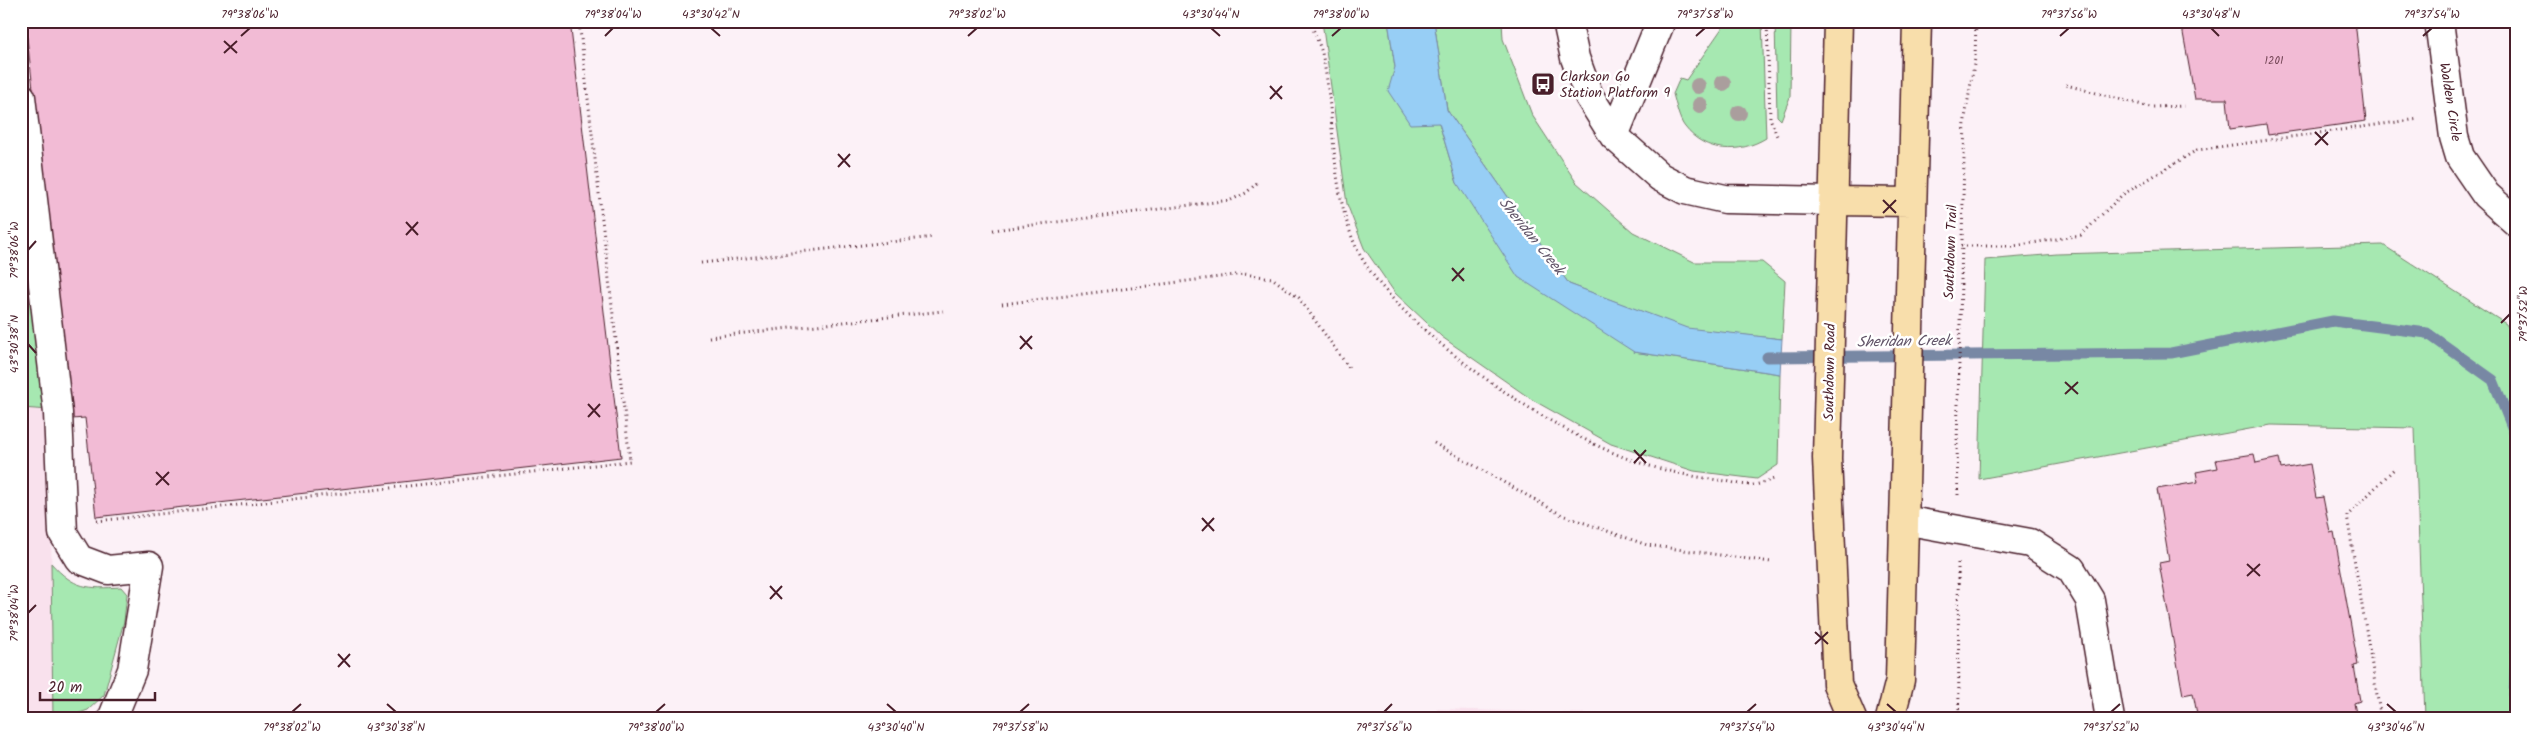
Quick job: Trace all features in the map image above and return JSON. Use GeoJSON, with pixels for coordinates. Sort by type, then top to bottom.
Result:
{"type":"FeatureCollection","features":[{"type":"Feature","properties":{"kind":"main road","name":"Southdown Road"},"geometry":{"type":"LineString","coordinates":[[1838,21],[1827,458],[1836,684],[1852,719]]}},
{"type":"Feature","properties":{"kind":"main road"},"geometry":{"type":"LineString","coordinates":[[1890,719],[1900,680],[1917,21]]}},
{"type":"Feature","properties":{"kind":"main road"},"geometry":{"type":"LineString","coordinates":[[1833,201],[1912,202]]}},
{"type":"Feature","properties":{"kind":"street"},"geometry":{"type":"LineString","coordinates":[[1567,21],[1575,58],[1589,96],[1614,136],[1660,177],[1685,190],[1724,200],[1833,201]]}},
{"type":"Feature","properties":{"kind":"street"},"geometry":{"type":"LineString","coordinates":[[1614,136],[1661,21]]}},
{"type":"Feature","properties":{"kind":"street","name":"Walden Circle"},"geometry":{"type":"LineString","coordinates":[[2439,21],[2451,114],[2460,157],[2486,195],[2516,222]]}},
{"type":"Feature","properties":{"kind":"street"},"geometry":{"type":"LineString","coordinates":[[21,97],[58,413],[64,533],[80,559],[108,570],[148,566],[132,670],[112,719]]}},
{"type":"Feature","properties":{"kind":"street"},"geometry":{"type":"LineString","coordinates":[[1904,520],[2030,543],[2071,569],[2090,600],[2110,719]]}},
{"type":"Feature","properties":{"kind":"path"},"geometry":{"type":"LineString","coordinates":[[92,522],[630,461],[579,21]]}},
{"type":"Feature","properties":{"kind":"path"},"geometry":{"type":"LineString","coordinates":[[1310,21],[1322,53],[1343,206],[1356,247],[1380,284],[1409,316],[1459,358],[1506,392],[1572,432],[1626,458],[1689,477],[1753,485],[1774,479]]}},
{"type":"Feature","properties":{"kind":"path"},"geometry":{"type":"LineString","coordinates":[[1767,21],[1770,118],[1776,136]]}},
{"type":"Feature","properties":{"kind":"path","name":"Southdown Trail"},"geometry":{"type":"LineString","coordinates":[[1958,485],[1960,282],[1965,118],[1975,58],[1976,21]]}},
{"type":"Feature","properties":{"kind":"path"},"geometry":{"type":"LineString","coordinates":[[2066,85],[2150,107],[2188,106]]}},
{"type":"Feature","properties":{"kind":"path"},"geometry":{"type":"LineString","coordinates":[[1961,246],[2014,246],[2081,235],[2122,195],[2197,150],[2451,114]]}},
{"type":"Feature","properties":{"kind":"path"},"geometry":{"type":"LineString","coordinates":[[994,230],[1231,200],[1246,193],[1257,183]]}},
{"type":"Feature","properties":{"kind":"path"},"geometry":{"type":"LineString","coordinates":[[701,263],[934,237]]}},
{"type":"Feature","properties":{"kind":"path"},"geometry":{"type":"LineString","coordinates":[[1002,304],[1244,274],[1272,278],[1299,298],[1349,368]]}},
{"type":"Feature","properties":{"kind":"path"},"geometry":{"type":"LineString","coordinates":[[709,337],[943,311]]}},
{"type":"Feature","properties":{"kind":"path"},"geometry":{"type":"LineString","coordinates":[[1434,443],[1562,515],[1647,545],[1771,562]]}},
{"type":"Feature","properties":{"kind":"path"},"geometry":{"type":"LineString","coordinates":[[2381,719],[2347,516],[2395,468]]}},
{"type":"Feature","properties":{"kind":"path"},"geometry":{"type":"LineString","coordinates":[[1957,598],[1958,719]]}},
{"type":"Feature","properties":{"kind":"shaded area"},"geometry":{"type":"Polygon","coordinates":[[[21,408],[50,410],[53,719],[21,719],[21,408]]]}},
{"type":"Feature","properties":{"kind":"shaded area"},"geometry":{"type":"Polygon","coordinates":[[[1437,709],[1737,718],[1737,719],[1437,719],[1437,709]]]}},
{"type":"Feature","properties":{"kind":"green space"},"geometry":{"type":"Polygon","coordinates":[[[1322,21],[1388,21],[1395,67],[1439,123],[1457,183],[1634,352],[1780,374],[1778,465],[1757,479],[1694,471],[1611,444],[1531,399],[1442,337],[1395,293],[1364,248],[1347,204],[1322,21]]]}},
{"type":"Feature","properties":{"kind":"green space"},"geometry":{"type":"Polygon","coordinates":[[[1434,21],[1502,21],[1503,39],[1532,115],[1576,182],[1633,232],[1694,262],[1762,262],[1785,281],[1782,339],[1687,329],[1569,284],[1447,110],[1434,21]]]}},
{"type":"Feature","properties":{"kind":"green space"},"geometry":{"type":"Polygon","coordinates":[[[1727,21],[1762,21],[1766,138],[1745,147],[1723,148],[1713,146],[1693,136],[1681,120],[1673,94],[1680,78],[1686,80],[1727,21]]]}},
{"type":"Feature","properties":{"kind":"green space"},"geometry":{"type":"Polygon","coordinates":[[[1775,21],[1791,21],[1790,97],[1781,120],[1777,116],[1775,21]]]}},
{"type":"Feature","properties":{"kind":"green space"},"geometry":{"type":"Polygon","coordinates":[[[21,173],[50,410],[21,408],[21,173]]]}},
{"type":"Feature","properties":{"kind":"green space"},"geometry":{"type":"Polygon","coordinates":[[[2383,245],[2506,324],[2516,341],[2516,719],[2425,719],[2415,428],[2271,425],[1979,479],[1985,260],[2057,254],[2383,245]]]}},
{"type":"Feature","properties":{"kind":"green space"},"geometry":{"type":"Polygon","coordinates":[[[51,563],[67,578],[82,586],[99,588],[121,587],[127,594],[124,621],[104,695],[88,710],[63,719],[53,719],[51,563]]]}},
{"type":"Feature","properties":{"kind":"water"},"geometry":{"type":"Polygon","coordinates":[[[1388,21],[1434,21],[1447,110],[1569,284],[1687,328],[1782,339],[1780,374],[1634,352],[1518,277],[1457,183],[1439,123],[1410,124],[1388,91],[1395,67],[1388,21]]]}},
{"type":"Feature","properties":{"kind":"building"},"geometry":{"type":"Polygon","coordinates":[[[25,21],[570,21],[621,457],[96,517],[85,418],[72,419],[25,21]]]}},
{"type":"Feature","properties":{"kind":"building"},"geometry":{"type":"Polygon","coordinates":[[[2178,21],[2355,21],[2366,121],[2268,135],[2266,124],[2230,129],[2227,99],[2195,99],[2181,22],[2178,21]]]}},
{"type":"Feature","properties":{"kind":"building"},"geometry":{"type":"Polygon","coordinates":[[[2254,454],[2256,463],[2279,458],[2281,469],[2310,464],[2316,498],[2323,497],[2330,533],[2334,532],[2358,665],[2354,666],[2360,701],[2354,703],[2357,719],[2198,719],[2193,693],[2183,695],[2159,563],[2169,561],[2157,489],[2198,482],[2196,472],[2218,468],[2216,460],[2254,454]]]}},
{"type":"Feature","properties":{"kind":"waterway","name":"Sheridan Creek"},"geometry":{"type":"LineString","coordinates":[[1767,357],[2171,353],[2333,321],[2427,333],[2493,380],[2516,437]]}},
{"type":"Feature","properties":{"kind":"waterway","name":"Sheridan Creek"},"geometry":{"type":"LineString","coordinates":[[2513,719],[2516,652]]}},
{"type":"Feature","properties":{"kind":"place","name":"Clarkson Go Station Platform 9"},"geometry":{"type":"Point","coordinates":[1543,84]}}]}
